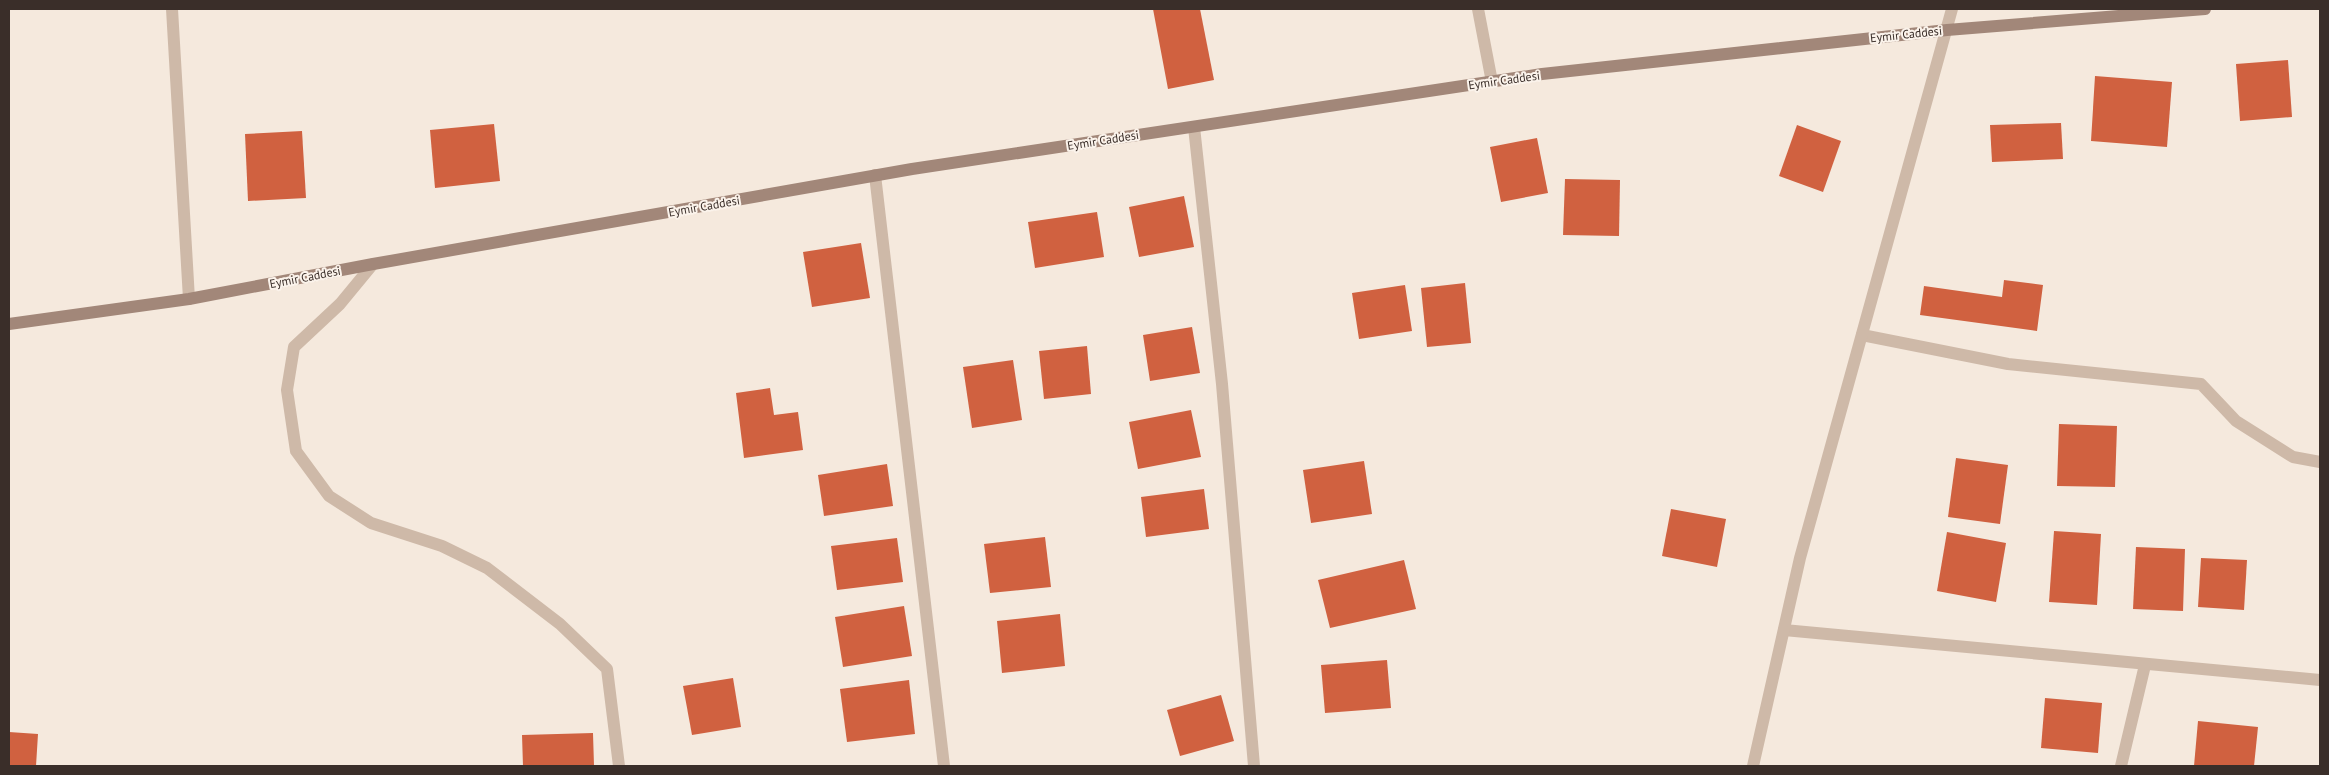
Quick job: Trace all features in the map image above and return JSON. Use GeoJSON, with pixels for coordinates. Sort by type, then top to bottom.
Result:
{"type":"FeatureCollection","features":[{"type":"Feature","properties":{"kind":"main road","name":"Eymir Caddesi"},"geometry":{"type":"LineString","coordinates":[[9,324],[189,299],[372,264],[875,175],[1542,74],[1947,30],[2205,9]]}},
{"type":"Feature","properties":{"kind":"street"},"geometry":{"type":"LineString","coordinates":[[172,9],[189,299]]}},
{"type":"Feature","properties":{"kind":"street"},"geometry":{"type":"LineString","coordinates":[[1478,9],[1492,82]]}},
{"type":"Feature","properties":{"kind":"street"},"geometry":{"type":"LineString","coordinates":[[1753,766],[1800,558],[1952,9]]}},
{"type":"Feature","properties":{"kind":"street"},"geometry":{"type":"LineString","coordinates":[[1194,127],[1222,384],[1254,766]]}},
{"type":"Feature","properties":{"kind":"street"},"geometry":{"type":"LineString","coordinates":[[875,175],[944,766]]}},
{"type":"Feature","properties":{"kind":"street"},"geometry":{"type":"LineString","coordinates":[[372,264],[340,304],[294,346],[287,390],[296,451],[329,496],[371,523],[442,546],[487,568],[560,624],[607,669],[619,766]]}},
{"type":"Feature","properties":{"kind":"street"},"geometry":{"type":"LineString","coordinates":[[1862,335],[2008,364],[2201,384],[2236,421],[2293,457],[2320,462]]}},
{"type":"Feature","properties":{"kind":"street"},"geometry":{"type":"LineString","coordinates":[[1784,630],[2320,680]]}},
{"type":"Feature","properties":{"kind":"street"},"geometry":{"type":"LineString","coordinates":[[2121,766],[2145,665]]}},
{"type":"Feature","properties":{"kind":"building"},"geometry":{"type":"Polygon","coordinates":[[[1153,9],[1200,9],[1214,80],[1168,89],[1153,9]]]}},
{"type":"Feature","properties":{"kind":"building"},"geometry":{"type":"Polygon","coordinates":[[[2288,60],[2292,117],[2240,121],[2236,64],[2288,60]]]}},
{"type":"Feature","properties":{"kind":"building"},"geometry":{"type":"Polygon","coordinates":[[[2095,76],[2172,82],[2167,147],[2091,141],[2095,76]]]}},
{"type":"Feature","properties":{"kind":"building"},"geometry":{"type":"Polygon","coordinates":[[[2061,123],[2063,159],[1992,162],[1990,125],[2061,123]]]}},
{"type":"Feature","properties":{"kind":"building"},"geometry":{"type":"Polygon","coordinates":[[[494,124],[500,181],[435,188],[430,130],[494,124]]]}},
{"type":"Feature","properties":{"kind":"building"},"geometry":{"type":"Polygon","coordinates":[[[1797,125],[1841,141],[1823,192],[1779,176],[1797,125]]]}},
{"type":"Feature","properties":{"kind":"building"},"geometry":{"type":"Polygon","coordinates":[[[302,131],[306,198],[248,201],[245,134],[302,131]]]}},
{"type":"Feature","properties":{"kind":"building"},"geometry":{"type":"Polygon","coordinates":[[[1537,138],[1548,193],[1501,202],[1490,147],[1537,138]]]}},
{"type":"Feature","properties":{"kind":"building"},"geometry":{"type":"Polygon","coordinates":[[[1565,179],[1620,180],[1619,236],[1563,235],[1565,179]]]}},
{"type":"Feature","properties":{"kind":"building"},"geometry":{"type":"Polygon","coordinates":[[[1184,196],[1194,247],[1139,257],[1129,207],[1184,196]]]}},
{"type":"Feature","properties":{"kind":"building"},"geometry":{"type":"Polygon","coordinates":[[[1097,212],[1104,257],[1035,268],[1028,222],[1097,212]]]}},
{"type":"Feature","properties":{"kind":"building"},"geometry":{"type":"Polygon","coordinates":[[[861,243],[870,298],[812,307],[803,252],[861,243]]]}},
{"type":"Feature","properties":{"kind":"building"},"geometry":{"type":"Polygon","coordinates":[[[2004,280],[2043,285],[2037,331],[1920,315],[1924,286],[2002,297],[2004,280]]]}},
{"type":"Feature","properties":{"kind":"building"},"geometry":{"type":"Polygon","coordinates":[[[1465,283],[1471,343],[1427,347],[1421,288],[1465,283]]]}},
{"type":"Feature","properties":{"kind":"building"},"geometry":{"type":"Polygon","coordinates":[[[1405,285],[1412,331],[1359,339],[1352,293],[1405,285]]]}},
{"type":"Feature","properties":{"kind":"building"},"geometry":{"type":"Polygon","coordinates":[[[1192,327],[1200,373],[1150,381],[1143,335],[1192,327]]]}},
{"type":"Feature","properties":{"kind":"building"},"geometry":{"type":"Polygon","coordinates":[[[1087,346],[1091,394],[1044,399],[1039,351],[1087,346]]]}},
{"type":"Feature","properties":{"kind":"building"},"geometry":{"type":"Polygon","coordinates":[[[1013,360],[1022,420],[972,428],[963,367],[1013,360]]]}},
{"type":"Feature","properties":{"kind":"building"},"geometry":{"type":"Polygon","coordinates":[[[770,388],[774,415],[798,412],[803,450],[744,458],[736,393],[770,388]]]}},
{"type":"Feature","properties":{"kind":"building"},"geometry":{"type":"Polygon","coordinates":[[[1191,410],[1201,457],[1138,469],[1129,422],[1191,410]]]}},
{"type":"Feature","properties":{"kind":"building"},"geometry":{"type":"Polygon","coordinates":[[[2059,424],[2117,426],[2115,487],[2057,486],[2059,424]]]}},
{"type":"Feature","properties":{"kind":"building"},"geometry":{"type":"Polygon","coordinates":[[[1956,458],[2008,465],[2000,524],[1948,517],[1956,458]]]}},
{"type":"Feature","properties":{"kind":"building"},"geometry":{"type":"Polygon","coordinates":[[[1364,461],[1372,514],[1311,523],[1303,470],[1364,461]]]}},
{"type":"Feature","properties":{"kind":"building"},"geometry":{"type":"Polygon","coordinates":[[[887,464],[893,506],[824,516],[818,475],[887,464]]]}},
{"type":"Feature","properties":{"kind":"building"},"geometry":{"type":"Polygon","coordinates":[[[1204,489],[1209,529],[1146,537],[1141,497],[1204,489]]]}},
{"type":"Feature","properties":{"kind":"building"},"geometry":{"type":"Polygon","coordinates":[[[1671,509],[1726,519],[1717,567],[1662,556],[1671,509]]]}},
{"type":"Feature","properties":{"kind":"building"},"geometry":{"type":"Polygon","coordinates":[[[2054,531],[2101,534],[2097,605],[2049,602],[2054,531]]]}},
{"type":"Feature","properties":{"kind":"building"},"geometry":{"type":"Polygon","coordinates":[[[1947,532],[2006,543],[1996,602],[1937,591],[1947,532]]]}},
{"type":"Feature","properties":{"kind":"building"},"geometry":{"type":"Polygon","coordinates":[[[1045,537],[1051,587],[990,593],[984,544],[1045,537]]]}},
{"type":"Feature","properties":{"kind":"building"},"geometry":{"type":"Polygon","coordinates":[[[897,538],[903,582],[837,590],[831,546],[897,538]]]}},
{"type":"Feature","properties":{"kind":"building"},"geometry":{"type":"Polygon","coordinates":[[[2136,547],[2185,549],[2183,611],[2133,609],[2136,547]]]}},
{"type":"Feature","properties":{"kind":"building"},"geometry":{"type":"Polygon","coordinates":[[[2201,558],[2247,560],[2244,610],[2198,607],[2201,558]]]}},
{"type":"Feature","properties":{"kind":"building"},"geometry":{"type":"Polygon","coordinates":[[[1404,560],[1416,609],[1330,628],[1318,580],[1404,560]]]}},
{"type":"Feature","properties":{"kind":"building"},"geometry":{"type":"Polygon","coordinates":[[[904,606],[912,656],[843,667],[835,617],[904,606]]]}},
{"type":"Feature","properties":{"kind":"building"},"geometry":{"type":"Polygon","coordinates":[[[1060,614],[1065,666],[1002,673],[997,621],[1060,614]]]}},
{"type":"Feature","properties":{"kind":"building"},"geometry":{"type":"Polygon","coordinates":[[[1387,660],[1391,708],[1325,713],[1321,665],[1387,660]]]}},
{"type":"Feature","properties":{"kind":"building"},"geometry":{"type":"Polygon","coordinates":[[[733,678],[741,727],[692,735],[683,686],[733,678]]]}},
{"type":"Feature","properties":{"kind":"building"},"geometry":{"type":"Polygon","coordinates":[[[909,680],[915,734],[847,742],[840,689],[909,680]]]}},
{"type":"Feature","properties":{"kind":"building"},"geometry":{"type":"Polygon","coordinates":[[[1221,695],[1234,741],[1180,756],[1167,710],[1221,695]]]}},
{"type":"Feature","properties":{"kind":"building"},"geometry":{"type":"Polygon","coordinates":[[[2045,698],[2102,703],[2098,753],[2041,748],[2045,698]]]}},
{"type":"Feature","properties":{"kind":"building"},"geometry":{"type":"Polygon","coordinates":[[[2198,721],[2258,727],[2254,766],[2194,766],[2198,721]]]}},
{"type":"Feature","properties":{"kind":"building"},"geometry":{"type":"Polygon","coordinates":[[[9,732],[38,734],[36,766],[9,766],[9,732]]]}},
{"type":"Feature","properties":{"kind":"building"},"geometry":{"type":"Polygon","coordinates":[[[593,733],[594,766],[523,766],[522,735],[593,733]]]}}]}
